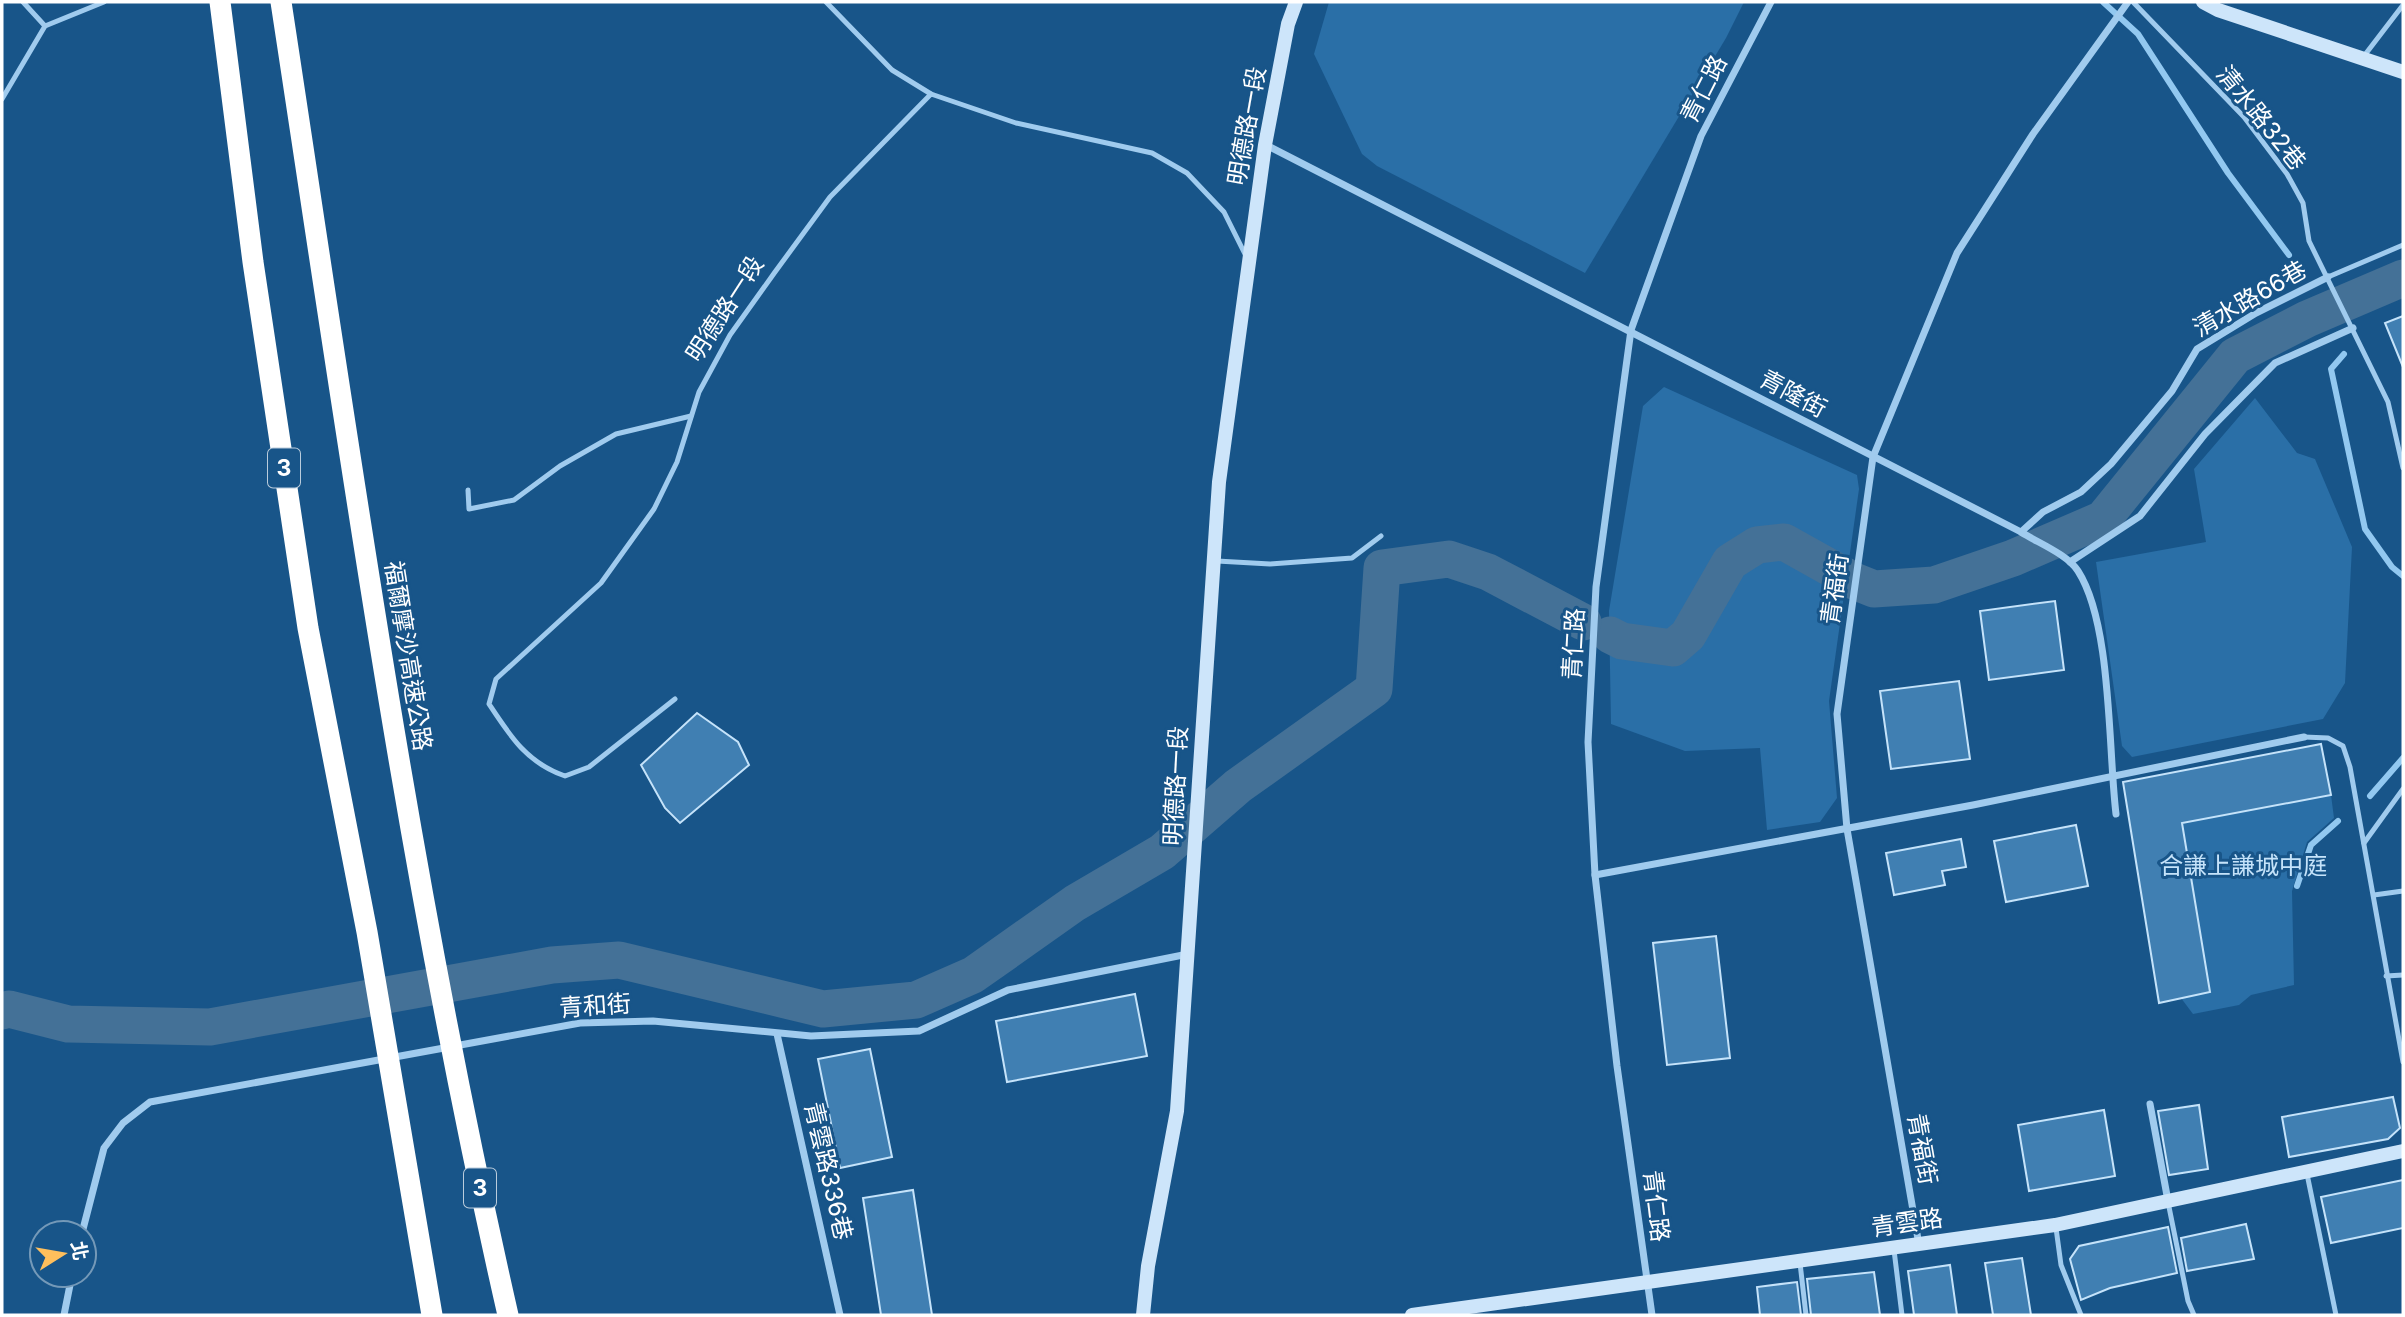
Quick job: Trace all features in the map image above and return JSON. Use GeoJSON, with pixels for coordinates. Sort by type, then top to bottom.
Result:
{"type":"FeatureCollection","features":[{"type":"Feature","properties":{"kind":"highway","name":"3"},"geometry":{"type":"LineString","coordinates":[[220,2],[253,262],[308,628],[393,1075],[432,1315]]}},
{"type":"Feature","properties":{"kind":"highway","name":"福爾摩沙高速公路"},"geometry":{"type":"LineString","coordinates":[[281,2],[387,696],[453,1062],[508,1315]]}},
{"type":"Feature","properties":{"kind":"street","name":"明德路一段"},"geometry":{"type":"LineString","coordinates":[[1143,1315],[1148,1266],[1177,1111],[1219,482],[1265,145],[1288,24],[1296,2]]}},
{"type":"Feature","properties":{"kind":"street","name":"青仁路"},"geometry":{"type":"LineString","coordinates":[[1653,1315],[1616,1066],[1595,875],[1588,742],[1596,587],[1631,330],[1701,136],[1771,2]]}},
{"type":"Feature","properties":{"kind":"street","name":"青福街"},"geometry":{"type":"LineString","coordinates":[[1919,1244],[1847,829],[1837,714],[1872,457],[1957,253],[2033,134],[2130,2]]}},
{"type":"Feature","properties":{"kind":"street"},"geometry":{"type":"LineString","coordinates":[[2203,2],[2218,10],[2403,72]]}},
{"type":"Feature","properties":{"kind":"street","name":"青隆街"},"geometry":{"type":"LineString","coordinates":[[1265,145],[2021,532],[2069,562],[2078,571],[2097,612],[2116,814]]}},
{"type":"Feature","properties":{"kind":"street","name":"清水路66巷"},"geometry":{"type":"LineString","coordinates":[[2021,532],[2043,512],[2081,492],[2110,464],[2172,391],[2197,349],[2256,313],[2328,277]]}},
{"type":"Feature","properties":{"kind":"street"},"geometry":{"type":"LineString","coordinates":[[2069,562],[2140,516],[2205,434],[2275,363],[2353,328]]}},
{"type":"Feature","properties":{"kind":"street"},"geometry":{"type":"LineString","coordinates":[[1595,875],[1847,829],[2304,737]]}},
{"type":"Feature","properties":{"kind":"street","name":"青和街"},"geometry":{"type":"LineString","coordinates":[[86,1219],[104,1148],[123,1123],[150,1102],[580,1023],[653,1021],[777,1034],[919,1031],[1008,990],[1189,954]]}},
{"type":"Feature","properties":{"kind":"street","name":"青雲路336巷"},"geometry":{"type":"LineString","coordinates":[[777,1034],[840,1315]]}},
{"type":"Feature","properties":{"kind":"street"},"geometry":{"type":"LineString","coordinates":[[2150,1104],[2168,1202]]}},
{"type":"Feature","properties":{"kind":"street","name":"青雲路"},"geometry":{"type":"LineString","coordinates":[[1412,1315],[2055,1225],[2403,1151]]}},
{"type":"Feature","properties":{"kind":"street"},"geometry":{"type":"LineString","coordinates":[[64,1315],[69,1289]]}},
{"type":"Feature","properties":{"kind":"lane"},"geometry":{"type":"LineString","coordinates":[[23,2],[45,26]]}},
{"type":"Feature","properties":{"kind":"lane"},"geometry":{"type":"LineString","coordinates":[[2,99],[45,26],[104,2]]}},
{"type":"Feature","properties":{"kind":"lane"},"geometry":{"type":"LineString","coordinates":[[826,2],[892,70],[931,94]]}},
{"type":"Feature","properties":{"kind":"lane","name":"清水路32巷"},"geometry":{"type":"LineString","coordinates":[[2130,2],[2244,117],[2287,174],[2303,203],[2309,241],[2353,328]]}},
{"type":"Feature","properties":{"kind":"lane"},"geometry":{"type":"LineString","coordinates":[[2362,58],[2403,5]]}},
{"type":"Feature","properties":{"kind":"lane","name":"明德路一段"},"geometry":{"type":"LineString","coordinates":[[675,699],[589,767],[565,776],[542,768],[509,733],[489,704],[496,679],[601,583],[654,509],[677,462],[699,392],[730,335],[830,197],[931,94],[1016,123],[1152,153],[1187,173],[1224,212],[1248,258]]}},
{"type":"Feature","properties":{"kind":"lane","name":"清水路66巷"},"geometry":{"type":"LineString","coordinates":[[2328,277],[2403,245]]}},
{"type":"Feature","properties":{"kind":"lane"},"geometry":{"type":"LineString","coordinates":[[2353,328],[2388,402],[2403,468]]}},
{"type":"Feature","properties":{"kind":"lane"},"geometry":{"type":"LineString","coordinates":[[468,490],[469,509],[514,500],[560,466],[616,434],[691,416]]}},
{"type":"Feature","properties":{"kind":"lane"},"geometry":{"type":"LineString","coordinates":[[1212,561],[1270,564],[1352,558],[1381,536]]}},
{"type":"Feature","properties":{"kind":"lane"},"geometry":{"type":"LineString","coordinates":[[2304,737],[2328,738],[2343,746],[2355,793],[2403,1062]]}},
{"type":"Feature","properties":{"kind":"lane"},"geometry":{"type":"LineString","coordinates":[[2364,843],[2403,789]]}},
{"type":"Feature","properties":{"kind":"lane"},"geometry":{"type":"LineString","coordinates":[[2374,895],[2403,891]]}},
{"type":"Feature","properties":{"kind":"lane"},"geometry":{"type":"LineString","coordinates":[[2386,976],[2403,975]]}},
{"type":"Feature","properties":{"kind":"lane"},"geometry":{"type":"LineString","coordinates":[[2306,1171],[2336,1315]]}},
{"type":"Feature","properties":{"kind":"lane"},"geometry":{"type":"LineString","coordinates":[[2168,1202],[2188,1301],[2194,1315]]}},
{"type":"Feature","properties":{"kind":"lane"},"geometry":{"type":"LineString","coordinates":[[2055,1225],[2061,1265],[2081,1315]]}},
{"type":"Feature","properties":{"kind":"lane"},"geometry":{"type":"LineString","coordinates":[[1893,1247],[1902,1315]]}},
{"type":"Feature","properties":{"kind":"lane"},"geometry":{"type":"LineString","coordinates":[[1800,1261],[1806,1315]]}},
{"type":"Feature","properties":{"kind":"green space"},"geometry":{"type":"Polygon","coordinates":[[[1329,2],[1744,2],[1726,38],[1585,273],[1377,166],[1362,154],[1314,54],[1329,2]]]}},
{"type":"Feature","properties":{"kind":"green space"},"geometry":{"type":"Polygon","coordinates":[[[1664,387],[1857,475],[1859,489],[1829,701],[1837,798],[1820,822],[1767,830],[1760,748],[1685,751],[1611,724],[1609,611],[1643,406],[1664,387]]]}},
{"type":"Feature","properties":{"kind":"green space"},"geometry":{"type":"Polygon","coordinates":[[[2255,398],[2297,453],[2315,459],[2352,547],[2345,683],[2323,719],[2132,757],[2122,746],[2096,562],[2206,542],[2194,469],[2255,398]]]}},
{"type":"Feature","properties":{"kind":"green space","name":"合謙上謙城中庭"},"geometry":{"type":"Polygon","coordinates":[[[2331,795],[2334,818],[2307,842],[2292,891],[2294,985],[2251,995],[2239,1005],[2193,1014],[2181,998],[2210,992],[2182,823],[2331,795]]]}},
{"type":"Feature","properties":{"kind":"building"},"geometry":{"type":"Polygon","coordinates":[[[2403,316],[2403,367],[2385,323],[2403,316]]]}},
{"type":"Feature","properties":{"kind":"building"},"geometry":{"type":"Polygon","coordinates":[[[2055,601],[2064,670],[1989,680],[1980,611],[2055,601]]]}},
{"type":"Feature","properties":{"kind":"building"},"geometry":{"type":"Polygon","coordinates":[[[1959,681],[1970,759],[1891,769],[1880,691],[1959,681]]]}},
{"type":"Feature","properties":{"kind":"building"},"geometry":{"type":"Polygon","coordinates":[[[697,713],[738,742],[749,765],[680,823],[665,808],[641,765],[697,713]]]}},
{"type":"Feature","properties":{"kind":"building"},"geometry":{"type":"Polygon","coordinates":[[[2321,744],[2331,795],[2182,823],[2210,992],[2159,1003],[2123,782],[2321,744]]]}},
{"type":"Feature","properties":{"kind":"building"},"geometry":{"type":"Polygon","coordinates":[[[2076,825],[2088,886],[2006,902],[1994,841],[2076,825]]]}},
{"type":"Feature","properties":{"kind":"building"},"geometry":{"type":"Polygon","coordinates":[[[1961,839],[1966,867],[1942,871],[1945,885],[1894,895],[1886,853],[1961,839]]]}},
{"type":"Feature","properties":{"kind":"building"},"geometry":{"type":"Polygon","coordinates":[[[1716,936],[1730,1058],[1667,1065],[1653,943],[1716,936]]]}},
{"type":"Feature","properties":{"kind":"building"},"geometry":{"type":"Polygon","coordinates":[[[1135,994],[1147,1056],[1007,1082],[996,1021],[1135,994]]]}},
{"type":"Feature","properties":{"kind":"building"},"geometry":{"type":"Polygon","coordinates":[[[870,1049],[892,1157],[840,1168],[818,1059],[870,1049]]]}},
{"type":"Feature","properties":{"kind":"building"},"geometry":{"type":"Polygon","coordinates":[[[2393,1097],[2400,1128],[2388,1139],[2289,1157],[2282,1117],[2393,1097]]]}},
{"type":"Feature","properties":{"kind":"building"},"geometry":{"type":"Polygon","coordinates":[[[2199,1105],[2208,1169],[2169,1175],[2158,1111],[2199,1105]]]}},
{"type":"Feature","properties":{"kind":"building"},"geometry":{"type":"Polygon","coordinates":[[[2104,1110],[2115,1176],[2029,1191],[2018,1125],[2104,1110]]]}},
{"type":"Feature","properties":{"kind":"building"},"geometry":{"type":"Polygon","coordinates":[[[2403,1180],[2403,1228],[2331,1243],[2321,1197],[2403,1180]]]}},
{"type":"Feature","properties":{"kind":"building"},"geometry":{"type":"Polygon","coordinates":[[[913,1190],[932,1315],[881,1315],[863,1198],[913,1190]]]}},
{"type":"Feature","properties":{"kind":"building"},"geometry":{"type":"Polygon","coordinates":[[[2246,1224],[2254,1259],[2187,1271],[2181,1238],[2246,1224]]]}},
{"type":"Feature","properties":{"kind":"building"},"geometry":{"type":"Polygon","coordinates":[[[2168,1227],[2177,1273],[2110,1288],[2081,1300],[2070,1259],[2079,1246],[2168,1227]]]}},
{"type":"Feature","properties":{"kind":"building"},"geometry":{"type":"Polygon","coordinates":[[[2022,1258],[2031,1315],[1993,1315],[1985,1263],[2022,1258]]]}},
{"type":"Feature","properties":{"kind":"building"},"geometry":{"type":"Polygon","coordinates":[[[1950,1265],[1957,1315],[1914,1315],[1908,1271],[1950,1265]]]}},
{"type":"Feature","properties":{"kind":"building"},"geometry":{"type":"Polygon","coordinates":[[[1874,1272],[1880,1315],[1811,1315],[1807,1279],[1874,1272]]]}},
{"type":"Feature","properties":{"kind":"building"},"geometry":{"type":"Polygon","coordinates":[[[1797,1282],[1801,1315],[1760,1315],[1757,1287],[1797,1282]]]}},
{"type":"Feature","properties":{"kind":"waterway"},"geometry":{"type":"LineString","coordinates":[[2103,2],[2138,34],[2228,173],[2289,255]]}},
{"type":"Feature","properties":{"kind":"waterway"},"geometry":{"type":"LineString","coordinates":[[1610,635],[1622,641],[1673,648],[1688,635],[1730,562],[1757,545],[1784,542],[1854,581],[1874,589],[1934,585],[2013,558],[2103,519],[2235,356],[2307,319],[2403,278]]}},
{"type":"Feature","properties":{"kind":"waterway"},"geometry":{"type":"LineString","coordinates":[[2344,354],[2331,369],[2365,529],[2392,567],[2403,576]]}},
{"type":"Feature","properties":{"kind":"waterway"},"geometry":{"type":"LineString","coordinates":[[2,1011],[9,1009],[68,1024],[210,1027],[552,965],[619,960],[823,1009],[916,1000],[973,975],[1075,903],[1162,852],[1238,786],[1374,689],[1382,568],[1449,559],[1488,572],[1583,622]]}},
{"type":"Feature","properties":{"kind":"waterway"},"geometry":{"type":"LineString","coordinates":[[2370,796],[2403,758]]}},
{"type":"Feature","properties":{"kind":"waterway"},"geometry":{"type":"LineString","coordinates":[[2297,886],[2311,845],[2338,821]]}}]}
